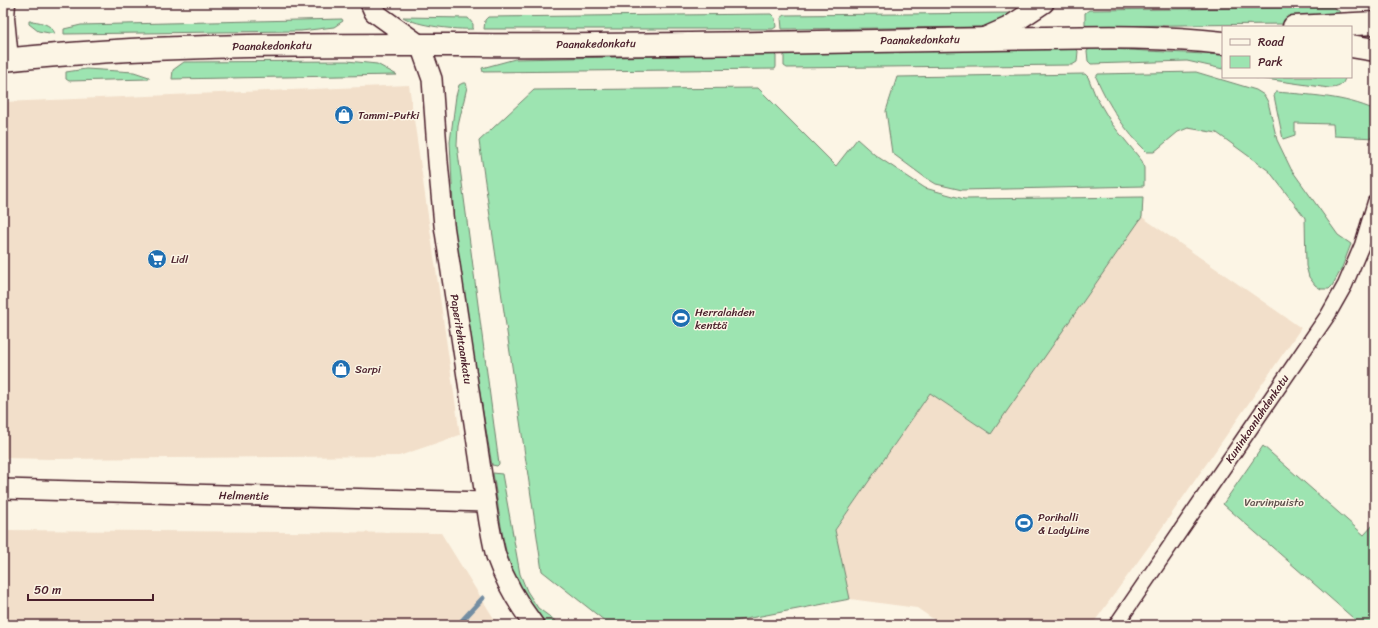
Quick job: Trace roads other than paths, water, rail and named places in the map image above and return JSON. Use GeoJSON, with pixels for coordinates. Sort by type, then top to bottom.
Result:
{"type":"FeatureCollection","features":[{"type":"Feature","properties":{"kind":"main road"},"geometry":{"type":"LineString","coordinates":[[1347,23],[1375,7]]}},
{"type":"Feature","properties":{"kind":"main road"},"geometry":{"type":"LineString","coordinates":[[1307,26],[1347,23],[1375,23]]}},
{"type":"Feature","properties":{"kind":"main road","name":"Paanakedonkatu"},"geometry":{"type":"LineString","coordinates":[[1190,39],[1222,34]]}},
{"type":"Feature","properties":{"kind":"main road","name":"Paanakedonkatu"},"geometry":{"type":"LineString","coordinates":[[7,60],[159,48],[368,44],[771,43],[1082,38],[1190,39],[1222,44]]}},
{"type":"Feature","properties":{"kind":"main road"},"geometry":{"type":"LineString","coordinates":[[1352,46],[1375,50]]}},
{"type":"Feature","properties":{"kind":"street"},"geometry":{"type":"LineString","coordinates":[[7,60],[8,3]]}},
{"type":"Feature","properties":{"kind":"street"},"geometry":{"type":"LineString","coordinates":[[370,3],[374,12],[420,45]]}},
{"type":"Feature","properties":{"kind":"street"},"geometry":{"type":"LineString","coordinates":[[982,39],[1008,27],[1044,3]]}},
{"type":"Feature","properties":{"kind":"street","name":"Paperitehtaankatu"},"geometry":{"type":"LineString","coordinates":[[420,45],[432,79],[444,225],[486,502],[496,555],[507,582],[523,611],[534,625]]}},
{"type":"Feature","properties":{"kind":"street","name":"Kuninkaanlahdenkatu"},"geometry":{"type":"LineString","coordinates":[[1116,625],[1328,315],[1346,285],[1362,245],[1375,202]]}},
{"type":"Feature","properties":{"kind":"street","name":"Helmentie"},"geometry":{"type":"LineString","coordinates":[[3,489],[486,502]]}},
{"type":"Feature","properties":{"kind":"waterway"},"geometry":{"type":"LineString","coordinates":[[458,625],[483,598]]}},
{"type":"Feature","properties":{"kind":"place","name":"Tammi-Putki"},"geometry":{"type":"Point","coordinates":[344,115]}},
{"type":"Feature","properties":{"kind":"place","name":"Lidl"},"geometry":{"type":"Point","coordinates":[157,259]}},
{"type":"Feature","properties":{"kind":"place","name":"Herralahden kenttä"},"geometry":{"type":"Point","coordinates":[681,318]}},
{"type":"Feature","properties":{"kind":"place","name":"Sarpi"},"geometry":{"type":"Point","coordinates":[341,369]}},
{"type":"Feature","properties":{"kind":"place","name":"Porihalli & LadyLine"},"geometry":{"type":"Point","coordinates":[1024,523]}},
{"type":"Feature","properties":{"kind":"park label","name":"Varvinpuisto"},"geometry":{"type":"Point","coordinates":[1274,502]}}]}
